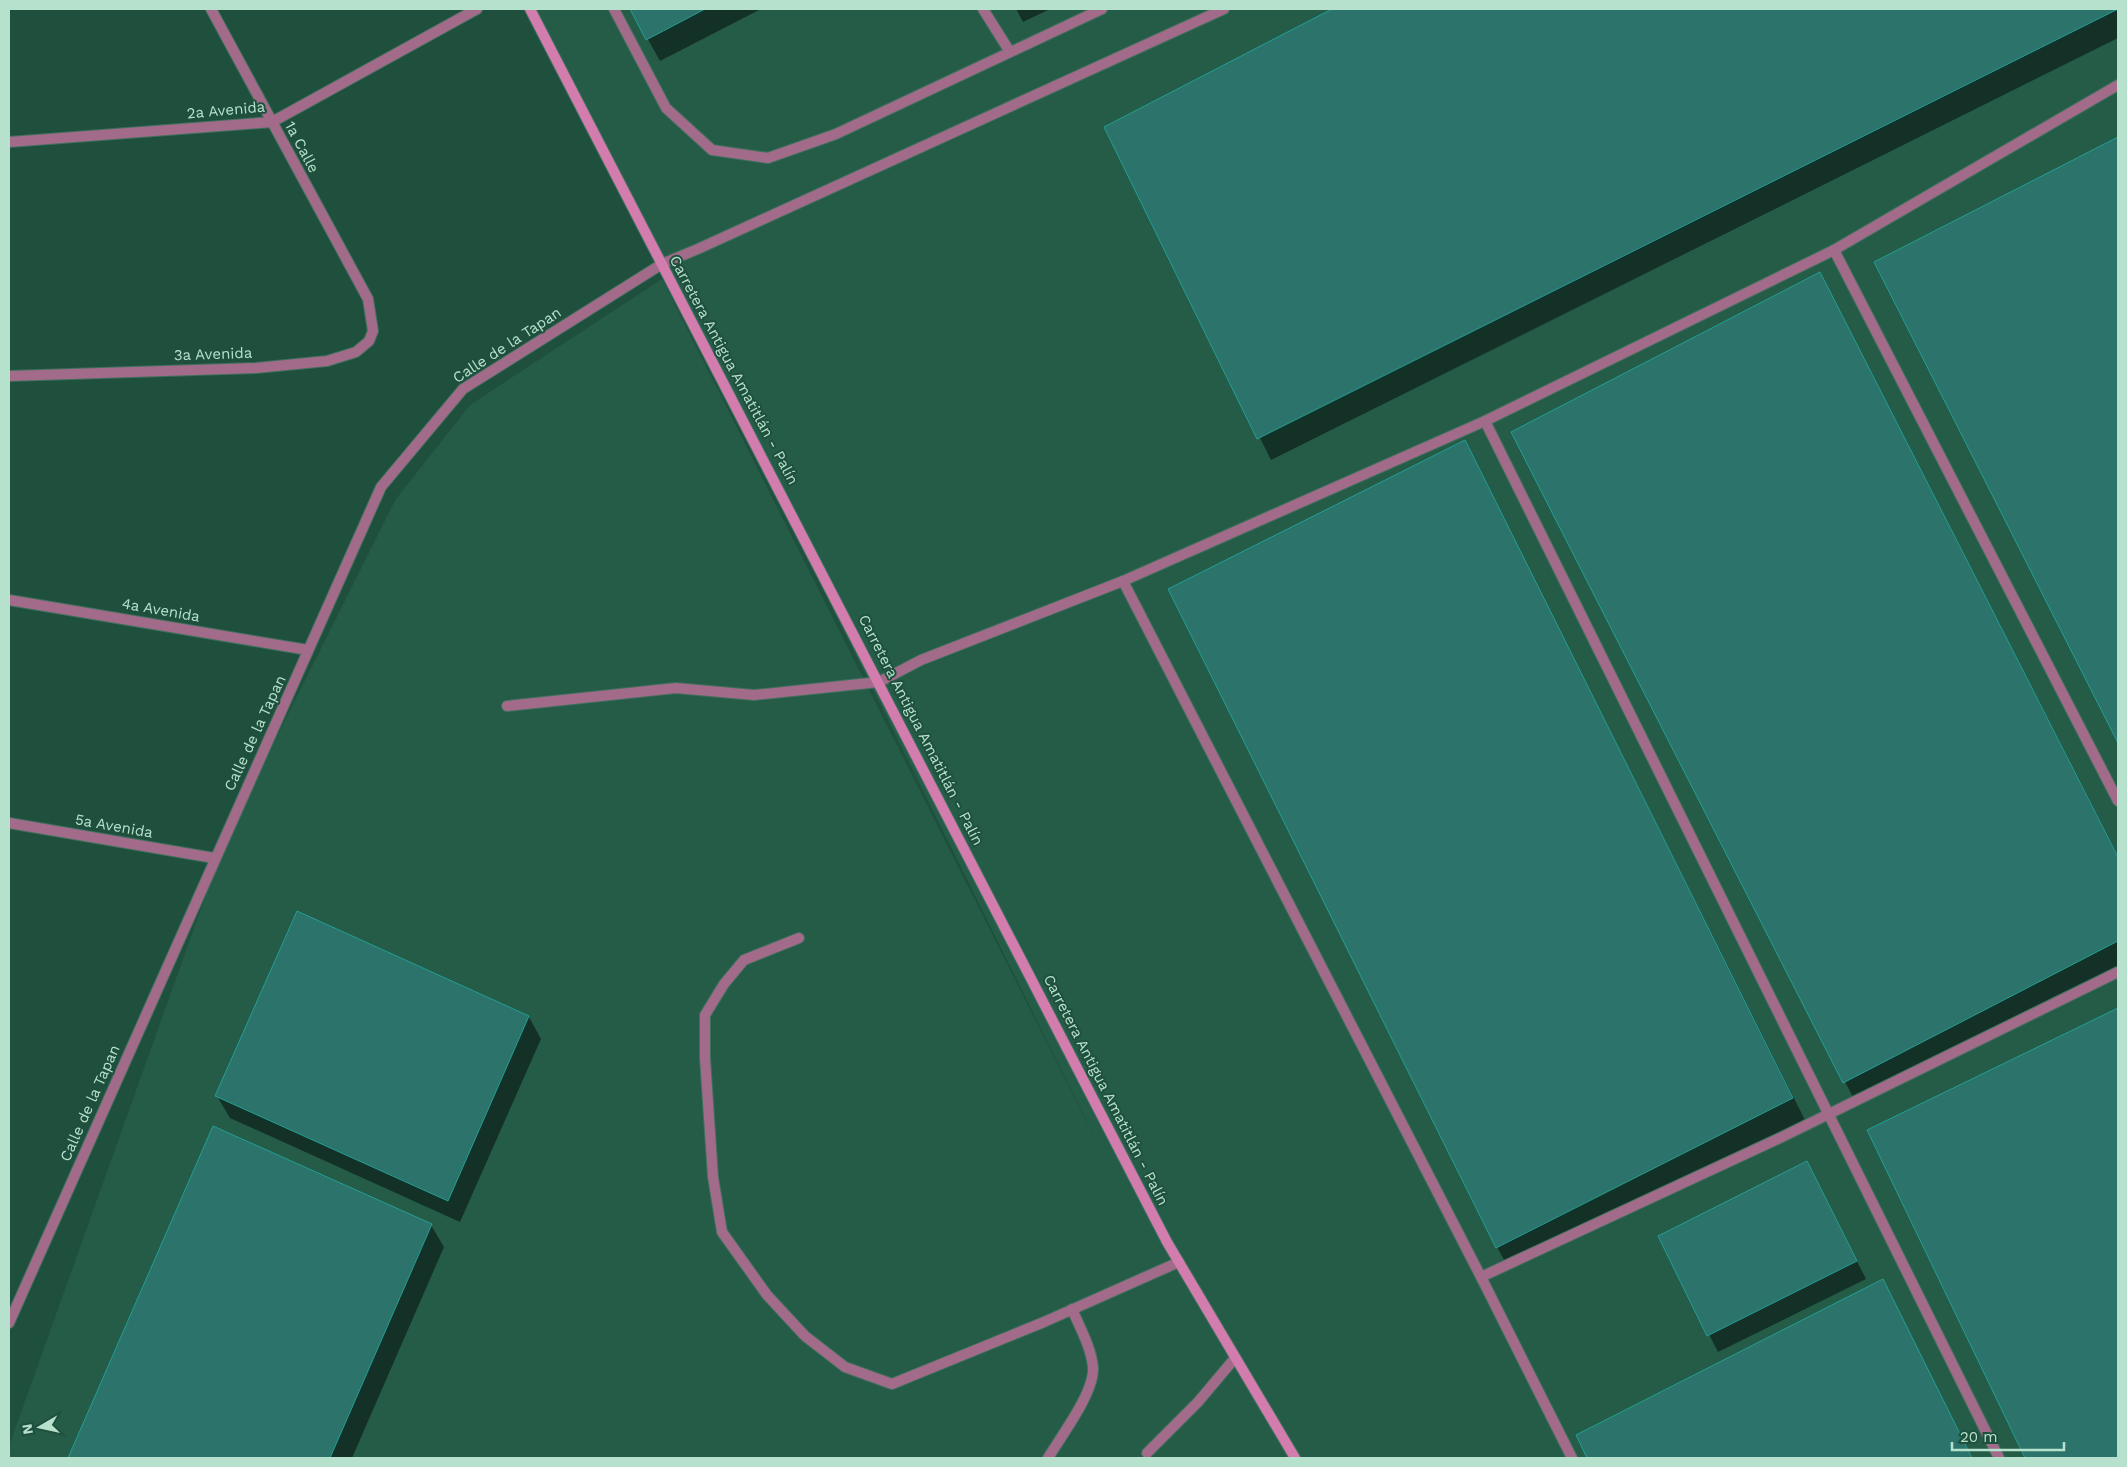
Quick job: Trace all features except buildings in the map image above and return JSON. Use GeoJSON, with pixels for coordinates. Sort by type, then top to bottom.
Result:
{"type":"FeatureCollection","features":[{"type":"Feature","properties":{"kind":"main road","name":"Carretera Antigua Amatitlán - Palín"},"geometry":{"type":"LineString","coordinates":[[530,9],[1179,1262],[1295,1458]]}},
{"type":"Feature","properties":{"kind":"street","name":"1a Calle"},"geometry":{"type":"LineString","coordinates":[[211,9],[368,299]]}},
{"type":"Feature","properties":{"kind":"street","name":"2a Avenida"},"geometry":{"type":"LineString","coordinates":[[9,142],[272,122],[477,9]]}},
{"type":"Feature","properties":{"kind":"street"},"geometry":{"type":"LineString","coordinates":[[614,9],[666,108],[712,150],[768,158],[836,134],[1102,9]]}},
{"type":"Feature","properties":{"kind":"street"},"geometry":{"type":"LineString","coordinates":[[983,9],[1010,52]]}},
{"type":"Feature","properties":{"kind":"street","name":"Calle de la Tapan"},"geometry":{"type":"LineString","coordinates":[[9,1323],[214,858],[381,487],[463,389],[662,264],[1224,9]]}},
{"type":"Feature","properties":{"kind":"street"},"geometry":{"type":"LineString","coordinates":[[507,706],[676,688],[754,695],[879,682],[921,660],[1123,580],[1485,421],[1834,250],[2118,85]]}},
{"type":"Feature","properties":{"kind":"street"},"geometry":{"type":"LineString","coordinates":[[1834,250],[2118,801]]}},
{"type":"Feature","properties":{"kind":"street","name":"3a Avenida"},"geometry":{"type":"LineString","coordinates":[[9,376],[256,368],[327,361],[356,352],[369,341],[373,331],[368,299]]}},
{"type":"Feature","properties":{"kind":"street"},"geometry":{"type":"LineString","coordinates":[[1485,421],[1999,1458]]}},
{"type":"Feature","properties":{"kind":"street"},"geometry":{"type":"LineString","coordinates":[[1123,580],[1482,1278],[1572,1458]]}},
{"type":"Feature","properties":{"kind":"street","name":"4a Avenida"},"geometry":{"type":"LineString","coordinates":[[9,600],[308,650]]}},
{"type":"Feature","properties":{"kind":"street","name":"5a Avenida"},"geometry":{"type":"LineString","coordinates":[[9,823],[214,858]]}},
{"type":"Feature","properties":{"kind":"street"},"geometry":{"type":"LineString","coordinates":[[799,938],[744,960],[724,984],[705,1015],[705,1058],[714,1178],[722,1232],[767,1294],[805,1336],[845,1367],[892,1384],[1179,1262]]}},
{"type":"Feature","properties":{"kind":"street"},"geometry":{"type":"LineString","coordinates":[[1482,1278],[1829,1113],[2118,972]]}},
{"type":"Feature","properties":{"kind":"street"},"geometry":{"type":"LineString","coordinates":[[1048,1458],[1092,1384],[1091,1356],[1072,1309]]}},
{"type":"Feature","properties":{"kind":"street"},"geometry":{"type":"LineString","coordinates":[[1147,1453],[1198,1402],[1235,1358]]}},
{"type":"Feature","properties":{"kind":"shaded area"},"geometry":{"type":"Polygon","coordinates":[[[530,9],[2118,9],[2118,1458],[9,1458],[9,1446],[227,836],[396,499],[470,405],[662,279],[1110,1168],[662,264],[530,9]]]}}]}
